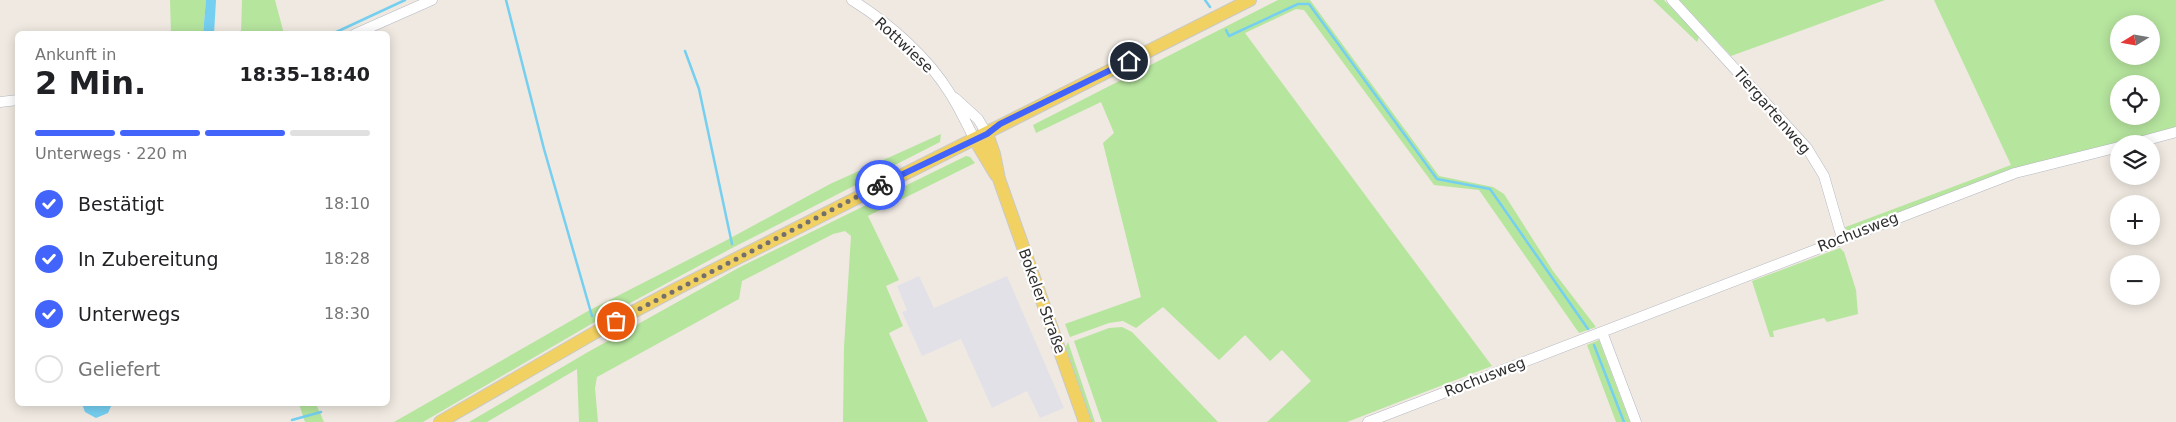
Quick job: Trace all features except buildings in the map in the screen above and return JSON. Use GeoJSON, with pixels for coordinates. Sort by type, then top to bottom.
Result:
{"type":"FeatureCollection","features":[{"type":"Feature","properties":{"kind":"main road"},"geometry":{"type":"LineString","coordinates":[[440,422],[669,292],[875,187],[987,134],[1012,118],[1250,0]]}},
{"type":"Feature","properties":{"kind":"main road","name":"Bokeler Straße"},"geometry":{"type":"LineString","coordinates":[[987,134],[994,154],[999,179],[1085,422]]}},
{"type":"Feature","properties":{"kind":"main road","name":"Bokeler Straße"},"geometry":{"type":"LineString","coordinates":[[974,140],[999,179]]}},
{"type":"Feature","properties":{"kind":"street"},"geometry":{"type":"LineString","coordinates":[[362,31],[432,0]]}},
{"type":"Feature","properties":{"kind":"street","name":"Tiergartenweg"},"geometry":{"type":"LineString","coordinates":[[1672,0],[1807,148],[1824,176],[1842,238]]}},
{"type":"Feature","properties":{"kind":"street","name":"Rottwiese"},"geometry":{"type":"LineString","coordinates":[[858,2],[900,37],[951,94],[978,119],[987,134]]}},
{"type":"Feature","properties":{"kind":"street","name":"Rottwiese"},"geometry":{"type":"LineString","coordinates":[[951,94],[974,140]]}},
{"type":"Feature","properties":{"kind":"street"},"geometry":{"type":"LineString","coordinates":[[0,102],[15,100]]}},
{"type":"Feature","properties":{"kind":"street"},"geometry":{"type":"LineString","coordinates":[[2160,136],[2176,132]]}},
{"type":"Feature","properties":{"kind":"street","name":"Rochusweg"},"geometry":{"type":"LineString","coordinates":[[1368,422],[2015,172],[2110,149]]}},
{"type":"Feature","properties":{"kind":"street"},"geometry":{"type":"LineString","coordinates":[[1602,332],[1636,422]]}},
{"type":"Feature","properties":{"kind":"shaded area"},"geometry":{"type":"Polygon","coordinates":[[[919,276],[934,308],[1007,276],[1064,408],[1040,418],[1027,391],[992,408],[961,339],[922,356],[902,312],[907,310],[897,286],[919,276]]]}},
{"type":"Feature","properties":{"kind":"green space"},"geometry":{"type":"Polygon","coordinates":[[[170,0],[206,0],[203,31],[171,31],[170,0]]]}},
{"type":"Feature","properties":{"kind":"green space"},"geometry":{"type":"Polygon","coordinates":[[[242,0],[275,0],[283,31],[241,31],[242,0]]]}},
{"type":"Feature","properties":{"kind":"green space"},"geometry":{"type":"Polygon","coordinates":[[[1278,0],[1310,0],[1439,176],[1493,187],[1504,194],[1553,271],[1596,327],[1579,333],[1479,190],[1434,185],[1304,10],[1296,9],[1245,33],[1492,366],[1347,422],[1267,422],[1311,381],[1282,350],[1270,361],[1245,335],[1219,360],[1163,307],[1136,328],[1123,321],[1109,323],[1070,337],[1065,324],[1141,297],[1103,143],[1114,133],[1101,102],[1036,133],[1033,125],[1278,0]]]}},
{"type":"Feature","properties":{"kind":"green space"},"geometry":{"type":"Polygon","coordinates":[[[1653,0],[1664,0],[1699,37],[1697,42],[1653,0]]]}},
{"type":"Feature","properties":{"kind":"green space"},"geometry":{"type":"Polygon","coordinates":[[[1679,0],[1885,0],[1731,56],[1679,0]]]}},
{"type":"Feature","properties":{"kind":"green space"},"geometry":{"type":"Polygon","coordinates":[[[1934,0],[2176,0],[2176,128],[2150,135],[2110,135],[2110,146],[1851,232],[1843,228],[2011,165],[1934,0]]]}},
{"type":"Feature","properties":{"kind":"green space"},"geometry":{"type":"Polygon","coordinates":[[[941,134],[940,142],[732,248],[593,323],[423,422],[394,422],[588,311],[725,241],[830,184],[941,134]]]}},
{"type":"Feature","properties":{"kind":"green space"},"geometry":{"type":"Polygon","coordinates":[[[966,156],[970,157],[975,163],[868,216],[899,280],[886,286],[903,326],[889,333],[928,422],[843,422],[844,347],[851,236],[845,231],[833,234],[742,281],[739,299],[597,377],[595,388],[598,422],[579,422],[577,369],[487,422],[469,422],[588,352],[740,267],[966,156]]]}},
{"type":"Feature","properties":{"kind":"green space"},"geometry":{"type":"Polygon","coordinates":[[[1840,248],[1844,252],[1856,290],[1858,314],[1827,322],[1824,318],[1773,331],[1774,337],[1770,337],[1752,281],[1840,248]]]}},
{"type":"Feature","properties":{"kind":"green space"},"geometry":{"type":"Polygon","coordinates":[[[1122,327],[1132,332],[1218,422],[1102,422],[1074,341],[1109,328],[1122,327]]]}},
{"type":"Feature","properties":{"kind":"green space"},"geometry":{"type":"Polygon","coordinates":[[[1599,340],[1630,422],[1616,422],[1587,345],[1599,340]]]}},
{"type":"Feature","properties":{"kind":"green space"},"geometry":{"type":"Polygon","coordinates":[[[1068,342],[1095,422],[1090,422],[1065,349],[1068,342]]]}},
{"type":"Feature","properties":{"kind":"green space"},"geometry":{"type":"Polygon","coordinates":[[[300,406],[317,406],[324,422],[305,422],[300,406]]]}},
{"type":"Feature","properties":{"kind":"water"},"geometry":{"type":"Polygon","coordinates":[[[206,0],[216,0],[214,31],[203,31],[206,0]]]}},
{"type":"Feature","properties":{"kind":"water"},"geometry":{"type":"Polygon","coordinates":[[[83,406],[111,406],[108,413],[96,418],[85,412],[83,406]]]}},
{"type":"Feature","properties":{"kind":"waterway"},"geometry":{"type":"LineString","coordinates":[[338,31],[405,0]]}},
{"type":"Feature","properties":{"kind":"waterway"},"geometry":{"type":"LineString","coordinates":[[506,0],[544,149],[592,316]]}},
{"type":"Feature","properties":{"kind":"waterway"},"geometry":{"type":"LineString","coordinates":[[1205,0],[1210,7]]}},
{"type":"Feature","properties":{"kind":"waterway"},"geometry":{"type":"LineString","coordinates":[[1226,30],[1229,36],[1298,4],[1309,4],[1437,179],[1490,189],[1588,329]]}},
{"type":"Feature","properties":{"kind":"waterway"},"geometry":{"type":"LineString","coordinates":[[685,51],[699,89],[732,244]]}},
{"type":"Feature","properties":{"kind":"waterway"},"geometry":{"type":"LineString","coordinates":[[1594,345],[1624,422]]}},
{"type":"Feature","properties":{"kind":"waterway"},"geometry":{"type":"LineString","coordinates":[[292,420],[321,412]]}},
{"type":"Feature","properties":{"kind":"way so far"},"geometry":{"type":"LineString","coordinates":[[616,321],[880,185]]}},
{"type":"Feature","properties":{"kind":"route"},"geometry":{"type":"LineString","coordinates":[[880,185],[987,134],[1000,124],[1129,61]]}}]}
